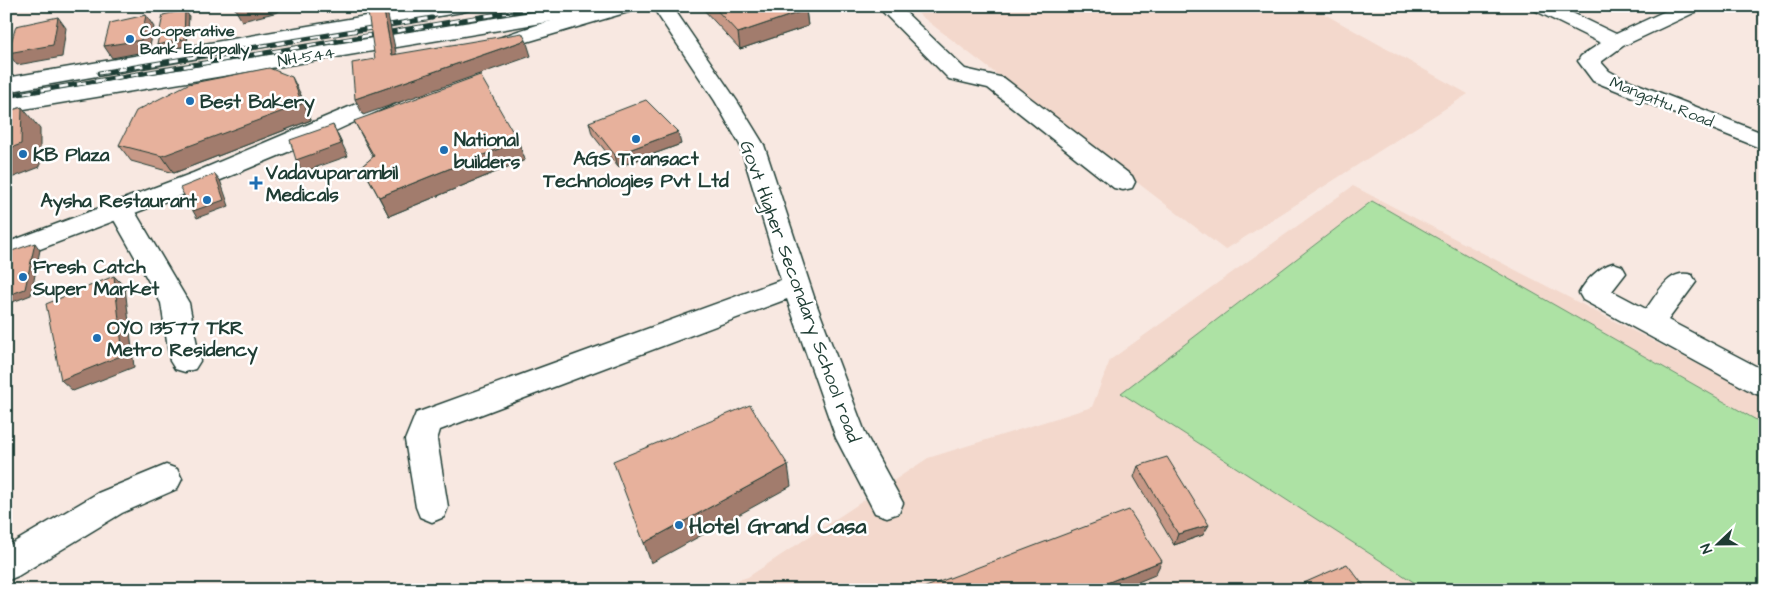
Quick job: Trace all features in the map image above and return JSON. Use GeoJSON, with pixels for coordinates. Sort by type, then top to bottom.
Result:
{"type":"FeatureCollection","features":[{"type":"Feature","properties":{"kind":"street","name":"NH-544"},"geometry":{"type":"LineString","coordinates":[[6,85],[462,6]]}},
{"type":"Feature","properties":{"kind":"street","name":"NH-544"},"geometry":{"type":"LineString","coordinates":[[6,106],[127,84],[607,6]]}},
{"type":"Feature","properties":{"kind":"street"},"geometry":{"type":"LineString","coordinates":[[470,59],[506,42],[628,6]]}},
{"type":"Feature","properties":{"kind":"street","name":"Govt Higher Secondary School road"},"geometry":{"type":"LineString","coordinates":[[662,6],[726,101],[752,145],[796,285],[852,438],[887,503]]}},
{"type":"Feature","properties":{"kind":"street"},"geometry":{"type":"LineString","coordinates":[[887,6],[957,74],[996,83],[1123,182]]}},
{"type":"Feature","properties":{"kind":"street"},"geometry":{"type":"LineString","coordinates":[[1541,6],[1616,42],[1693,6]]}},
{"type":"Feature","properties":{"kind":"street","name":"Mangattu Road"},"geometry":{"type":"LineString","coordinates":[[1616,42],[1590,61],[1601,76],[1765,143]]}},
{"type":"Feature","properties":{"kind":"street"},"geometry":{"type":"LineString","coordinates":[[6,253],[122,211],[336,122],[416,84]]}},
{"type":"Feature","properties":{"kind":"street"},"geometry":{"type":"LineString","coordinates":[[122,211],[175,303],[185,361]]}},
{"type":"Feature","properties":{"kind":"street"},"geometry":{"type":"LineString","coordinates":[[1613,273],[1593,293],[1765,385]]}},
{"type":"Feature","properties":{"kind":"street"},"geometry":{"type":"LineString","coordinates":[[1650,323],[1682,282]]}},
{"type":"Feature","properties":{"kind":"street"},"geometry":{"type":"LineString","coordinates":[[432,507],[421,440],[427,422],[796,285]]}},
{"type":"Feature","properties":{"kind":"street"},"geometry":{"type":"LineString","coordinates":[[6,565],[110,503],[166,479]]}},
{"type":"Feature","properties":{"kind":"shaded area"},"geometry":{"type":"Polygon","coordinates":[[[908,6],[1310,6],[1468,94],[1225,250],[908,6]]]}},
{"type":"Feature","properties":{"kind":"shaded area"},"geometry":{"type":"Polygon","coordinates":[[[1353,186],[1765,399],[1765,590],[708,590],[748,577],[928,458],[1092,407],[1110,360],[1353,186]]]}},
{"type":"Feature","properties":{"kind":"green space"},"geometry":{"type":"Polygon","coordinates":[[[1372,201],[1765,425],[1765,590],[1426,590],[1121,393],[1372,201]]]}},
{"type":"Feature","properties":{"kind":"building"},"geometry":{"type":"Polygon","coordinates":[[[233,6],[248,6],[235,9],[233,6]]]}},
{"type":"Feature","properties":{"kind":"building"},"geometry":{"type":"Polygon","coordinates":[[[367,6],[383,6],[392,55],[522,33],[526,40],[355,99],[352,63],[375,59],[367,6]]]}},
{"type":"Feature","properties":{"kind":"building"},"geometry":{"type":"Polygon","coordinates":[[[713,6],[804,6],[806,10],[738,33],[713,6]]]}},
{"type":"Feature","properties":{"kind":"building"},"geometry":{"type":"Polygon","coordinates":[[[185,10],[184,39],[157,45],[163,15],[185,10]]]}},
{"type":"Feature","properties":{"kind":"building"},"geometry":{"type":"Polygon","coordinates":[[[146,15],[141,40],[104,46],[110,23],[146,15]]]}},
{"type":"Feature","properties":{"kind":"building"},"geometry":{"type":"Polygon","coordinates":[[[58,17],[53,45],[8,53],[16,26],[58,17]]]}},
{"type":"Feature","properties":{"kind":"building"},"geometry":{"type":"Polygon","coordinates":[[[269,68],[292,77],[302,104],[162,156],[119,145],[136,111],[188,84],[269,68]]]}},
{"type":"Feature","properties":{"kind":"building","name":"National builders"},"geometry":{"type":"Polygon","coordinates":[[[480,75],[518,141],[379,197],[362,166],[374,156],[354,121],[480,75]]]}},
{"type":"Feature","properties":{"kind":"building","name":"AGS Transact Technologies Pvt Ltd"},"geometry":{"type":"Polygon","coordinates":[[[646,100],[678,132],[615,155],[589,122],[646,100]]]}},
{"type":"Feature","properties":{"kind":"building"},"geometry":{"type":"Polygon","coordinates":[[[22,107],[21,144],[6,150],[6,112],[22,107]]]}},
{"type":"Feature","properties":{"kind":"building"},"geometry":{"type":"Polygon","coordinates":[[[333,125],[341,144],[296,160],[290,140],[333,125]]]}},
{"type":"Feature","properties":{"kind":"building","name":"Aysha Restaurant"},"geometry":{"type":"Polygon","coordinates":[[[215,174],[224,200],[193,211],[180,188],[215,174]]]}},
{"type":"Feature","properties":{"kind":"building"},"geometry":{"type":"Polygon","coordinates":[[[35,243],[25,289],[6,296],[6,253],[35,243]]]}},
{"type":"Feature","properties":{"kind":"building","name":"OYO 13577 TKR Metro Residency"},"geometry":{"type":"Polygon","coordinates":[[[114,276],[123,355],[61,380],[46,304],[114,276]]]}},
{"type":"Feature","properties":{"kind":"building","name":"Hotel Grand Casa"},"geometry":{"type":"Polygon","coordinates":[[[750,405],[788,465],[644,543],[613,461],[750,405]]]}},
{"type":"Feature","properties":{"kind":"building"},"geometry":{"type":"Polygon","coordinates":[[[1167,457],[1209,525],[1178,534],[1138,466],[1167,457]]]}},
{"type":"Feature","properties":{"kind":"building"},"geometry":{"type":"Polygon","coordinates":[[[1129,510],[1162,561],[1089,590],[918,590],[1129,510]]]}},
{"type":"Feature","properties":{"kind":"building"},"geometry":{"type":"Polygon","coordinates":[[[1347,564],[1367,590],[1288,590],[1347,564]]]}},
{"type":"Feature","properties":{"kind":"railway"},"geometry":{"type":"LineString","coordinates":[[6,96],[546,6]]}},
{"type":"Feature","properties":{"kind":"railway"},"geometry":{"type":"LineString","coordinates":[[99,73],[432,18]]}},
{"type":"Feature","properties":{"kind":"place","name":"Co-operative Bank Edappally"},"geometry":{"type":"Point","coordinates":[130,39]}},
{"type":"Feature","properties":{"kind":"place","name":"Best Bakery"},"geometry":{"type":"Point","coordinates":[190,101]}},
{"type":"Feature","properties":{"kind":"place","name":"AGS Transact Technologies Pvt Ltd"},"geometry":{"type":"Point","coordinates":[636,139]}},
{"type":"Feature","properties":{"kind":"place","name":"National builders"},"geometry":{"type":"Point","coordinates":[444,150]}},
{"type":"Feature","properties":{"kind":"place","name":"KB Plaza"},"geometry":{"type":"Point","coordinates":[23,154]}},
{"type":"Feature","properties":{"kind":"place","name":"Vadavuparambil Medicals"},"geometry":{"type":"Point","coordinates":[256,183]}},
{"type":"Feature","properties":{"kind":"place","name":"Aysha Restaurant"},"geometry":{"type":"Point","coordinates":[207,200]}},
{"type":"Feature","properties":{"kind":"place","name":"Fresh Catch Super Market"},"geometry":{"type":"Point","coordinates":[23,277]}},
{"type":"Feature","properties":{"kind":"place","name":"OYO 13577 TKR Metro Residency"},"geometry":{"type":"Point","coordinates":[97,338]}},
{"type":"Feature","properties":{"kind":"place","name":"Hotel Grand Casa"},"geometry":{"type":"Point","coordinates":[679,525]}}]}
